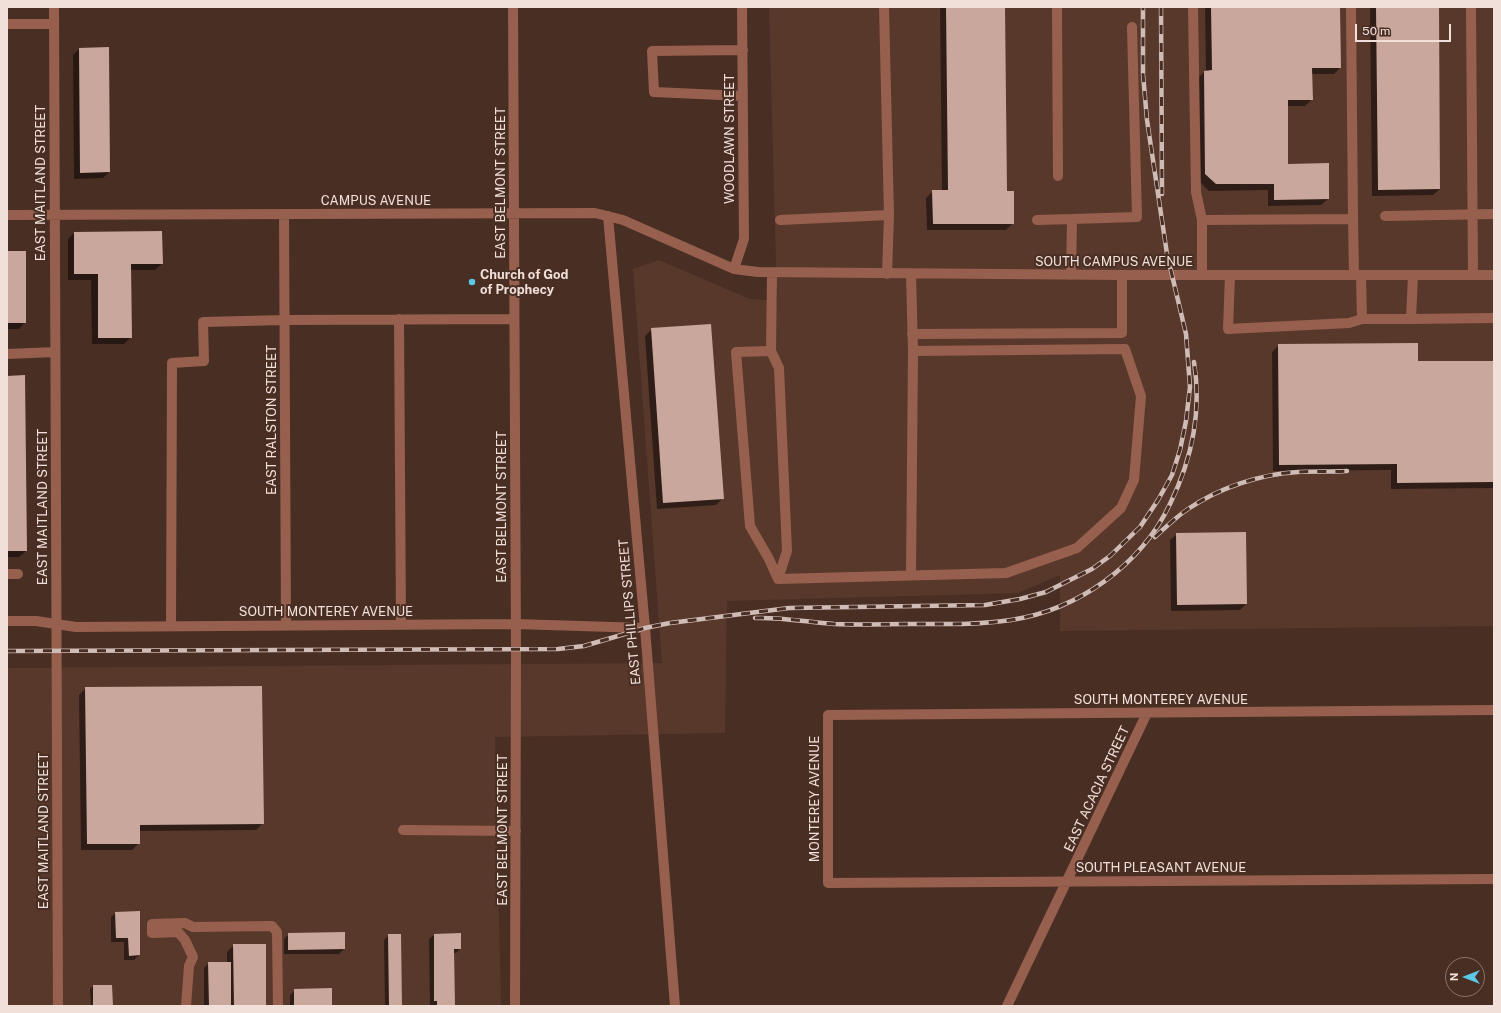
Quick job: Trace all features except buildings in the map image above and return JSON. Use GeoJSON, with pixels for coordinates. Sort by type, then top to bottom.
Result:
{"type":"FeatureCollection","features":[{"type":"Feature","properties":{"kind":"street","name":"EAST MAITLAND STREET"},"geometry":{"type":"LineString","coordinates":[[54,7],[58,1006]]}},
{"type":"Feature","properties":{"kind":"street","name":"EAST BELMONT STREET"},"geometry":{"type":"LineString","coordinates":[[513,7],[516,1006]]}},
{"type":"Feature","properties":{"kind":"street","name":"WOODLAWN STREET"},"geometry":{"type":"LineString","coordinates":[[734,269],[744,239],[742,7]]}},
{"type":"Feature","properties":{"kind":"street"},"geometry":{"type":"LineString","coordinates":[[884,7],[889,215],[886,274]]}},
{"type":"Feature","properties":{"kind":"street"},"geometry":{"type":"LineString","coordinates":[[1057,7],[1058,176]]}},
{"type":"Feature","properties":{"kind":"street"},"geometry":{"type":"LineString","coordinates":[[1193,7],[1196,192],[1202,220],[1202,275]]}},
{"type":"Feature","properties":{"kind":"street"},"geometry":{"type":"LineString","coordinates":[[1351,7],[1353,219],[1362,319]]}},
{"type":"Feature","properties":{"kind":"street"},"geometry":{"type":"LineString","coordinates":[[1471,7],[1473,275]]}},
{"type":"Feature","properties":{"kind":"street"},"geometry":{"type":"LineString","coordinates":[[7,24],[54,24]]}},
{"type":"Feature","properties":{"kind":"street"},"geometry":{"type":"LineString","coordinates":[[1037,220],[1137,217],[1132,27]]}},
{"type":"Feature","properties":{"kind":"street"},"geometry":{"type":"LineString","coordinates":[[742,50],[652,52],[654,92],[743,96]]}},
{"type":"Feature","properties":{"kind":"street","name":"CAMPUS AVENUE"},"geometry":{"type":"LineString","coordinates":[[7,215],[594,213],[623,220],[734,269]]}},
{"type":"Feature","properties":{"kind":"street","name":"EAST RALSTON STREET"},"geometry":{"type":"LineString","coordinates":[[284,214],[286,625]]}},
{"type":"Feature","properties":{"kind":"street"},"geometry":{"type":"LineString","coordinates":[[1385,216],[1494,214]]}},
{"type":"Feature","properties":{"kind":"street"},"geometry":{"type":"LineString","coordinates":[[780,220],[889,215]]}},
{"type":"Feature","properties":{"kind":"street","name":"EAST PHILLIPS STREET"},"geometry":{"type":"LineString","coordinates":[[608,216],[645,628],[675,1006]]}},
{"type":"Feature","properties":{"kind":"street"},"geometry":{"type":"LineString","coordinates":[[1071,275],[1072,218]]}},
{"type":"Feature","properties":{"kind":"street"},"geometry":{"type":"LineString","coordinates":[[1202,220],[1353,219]]}},
{"type":"Feature","properties":{"kind":"street","name":"SOUTH CAMPUS AVENUE"},"geometry":{"type":"LineString","coordinates":[[734,269],[772,273],[886,274],[1494,275]]}},
{"type":"Feature","properties":{"kind":"street"},"geometry":{"type":"LineString","coordinates":[[772,273],[771,351],[779,368],[787,552],[778,579]]}},
{"type":"Feature","properties":{"kind":"street"},"geometry":{"type":"LineString","coordinates":[[911,274],[913,351],[911,575]]}},
{"type":"Feature","properties":{"kind":"street"},"geometry":{"type":"LineString","coordinates":[[778,579],[1006,573],[1077,548],[1121,508],[1134,480],[1141,396],[1125,348],[1122,332],[1122,275]]}},
{"type":"Feature","properties":{"kind":"street"},"geometry":{"type":"LineString","coordinates":[[1230,275],[1228,329],[1349,323],[1362,319],[1494,318]]}},
{"type":"Feature","properties":{"kind":"street"},"geometry":{"type":"LineString","coordinates":[[1411,319],[1412,275]]}},
{"type":"Feature","properties":{"kind":"street"},"geometry":{"type":"LineString","coordinates":[[171,626],[172,363],[204,362],[203,322],[514,318]]}},
{"type":"Feature","properties":{"kind":"street"},"geometry":{"type":"LineString","coordinates":[[399,319],[401,624]]}},
{"type":"Feature","properties":{"kind":"street"},"geometry":{"type":"LineString","coordinates":[[912,334],[1122,332]]}},
{"type":"Feature","properties":{"kind":"street"},"geometry":{"type":"LineString","coordinates":[[913,351],[1125,348]]}},
{"type":"Feature","properties":{"kind":"street"},"geometry":{"type":"LineString","coordinates":[[771,351],[736,352],[750,526],[769,559],[778,579]]}},
{"type":"Feature","properties":{"kind":"street"},"geometry":{"type":"LineString","coordinates":[[7,354],[55,352]]}},
{"type":"Feature","properties":{"kind":"street","name":"SOUTH MONTEREY AVENUE"},"geometry":{"type":"LineString","coordinates":[[7,621],[36,621],[76,627],[515,624],[645,628]]}},
{"type":"Feature","properties":{"kind":"street","name":"SOUTH MONTEREY AVENUE"},"geometry":{"type":"LineString","coordinates":[[828,715],[1494,710]]}},
{"type":"Feature","properties":{"kind":"street","name":"EAST ACACIA STREET"},"geometry":{"type":"LineString","coordinates":[[1007,1006],[1147,713]]}},
{"type":"Feature","properties":{"kind":"street","name":"MONTEREY AVENUE"},"geometry":{"type":"LineString","coordinates":[[828,715],[828,883]]}},
{"type":"Feature","properties":{"kind":"street"},"geometry":{"type":"LineString","coordinates":[[403,830],[516,832]]}},
{"type":"Feature","properties":{"kind":"street","name":"SOUTH PLEASANT AVENUE"},"geometry":{"type":"LineString","coordinates":[[828,883],[1494,879]]}},
{"type":"Feature","properties":{"kind":"street"},"geometry":{"type":"LineString","coordinates":[[186,1006],[189,966],[193,957],[185,940],[178,932],[152,933],[152,924],[185,923],[193,927],[272,926],[277,932],[278,1006]]}},
{"type":"Feature","properties":{"kind":"shaded area"},"geometry":{"type":"Polygon","coordinates":[[[769,7],[1494,7],[1494,626],[1060,631],[1060,575],[1018,593],[727,601],[725,733],[495,737],[501,1006],[7,1006],[7,668],[662,663],[633,269],[659,260],[750,299],[777,301],[769,7]]]}},
{"type":"Feature","properties":{"kind":"railway"},"geometry":{"type":"LineString","coordinates":[[7,651],[558,649],[584,646],[645,628],[670,623],[789,608],[985,605],[1020,599],[1046,592],[1092,569],[1110,556],[1140,527],[1172,475],[1180,450],[1186,421],[1190,387],[1186,334],[1167,254],[1147,120],[1143,74],[1143,7]]}},
{"type":"Feature","properties":{"kind":"railway"},"geometry":{"type":"LineString","coordinates":[[1161,7],[1162,194]]}},
{"type":"Feature","properties":{"kind":"railway"},"geometry":{"type":"LineString","coordinates":[[755,618],[775,618],[843,624],[986,623],[1036,615],[1083,595],[1105,581],[1125,565],[1158,526],[1170,504],[1184,470],[1193,435],[1197,399],[1194,362]]}},
{"type":"Feature","properties":{"kind":"railway"},"geometry":{"type":"LineString","coordinates":[[1155,537],[1175,519],[1200,501],[1240,483],[1284,473],[1347,471]]}},
{"type":"Feature","properties":{"kind":"place","name":"Church of God of Prophecy"},"geometry":{"type":"Point","coordinates":[472,282]}}]}
